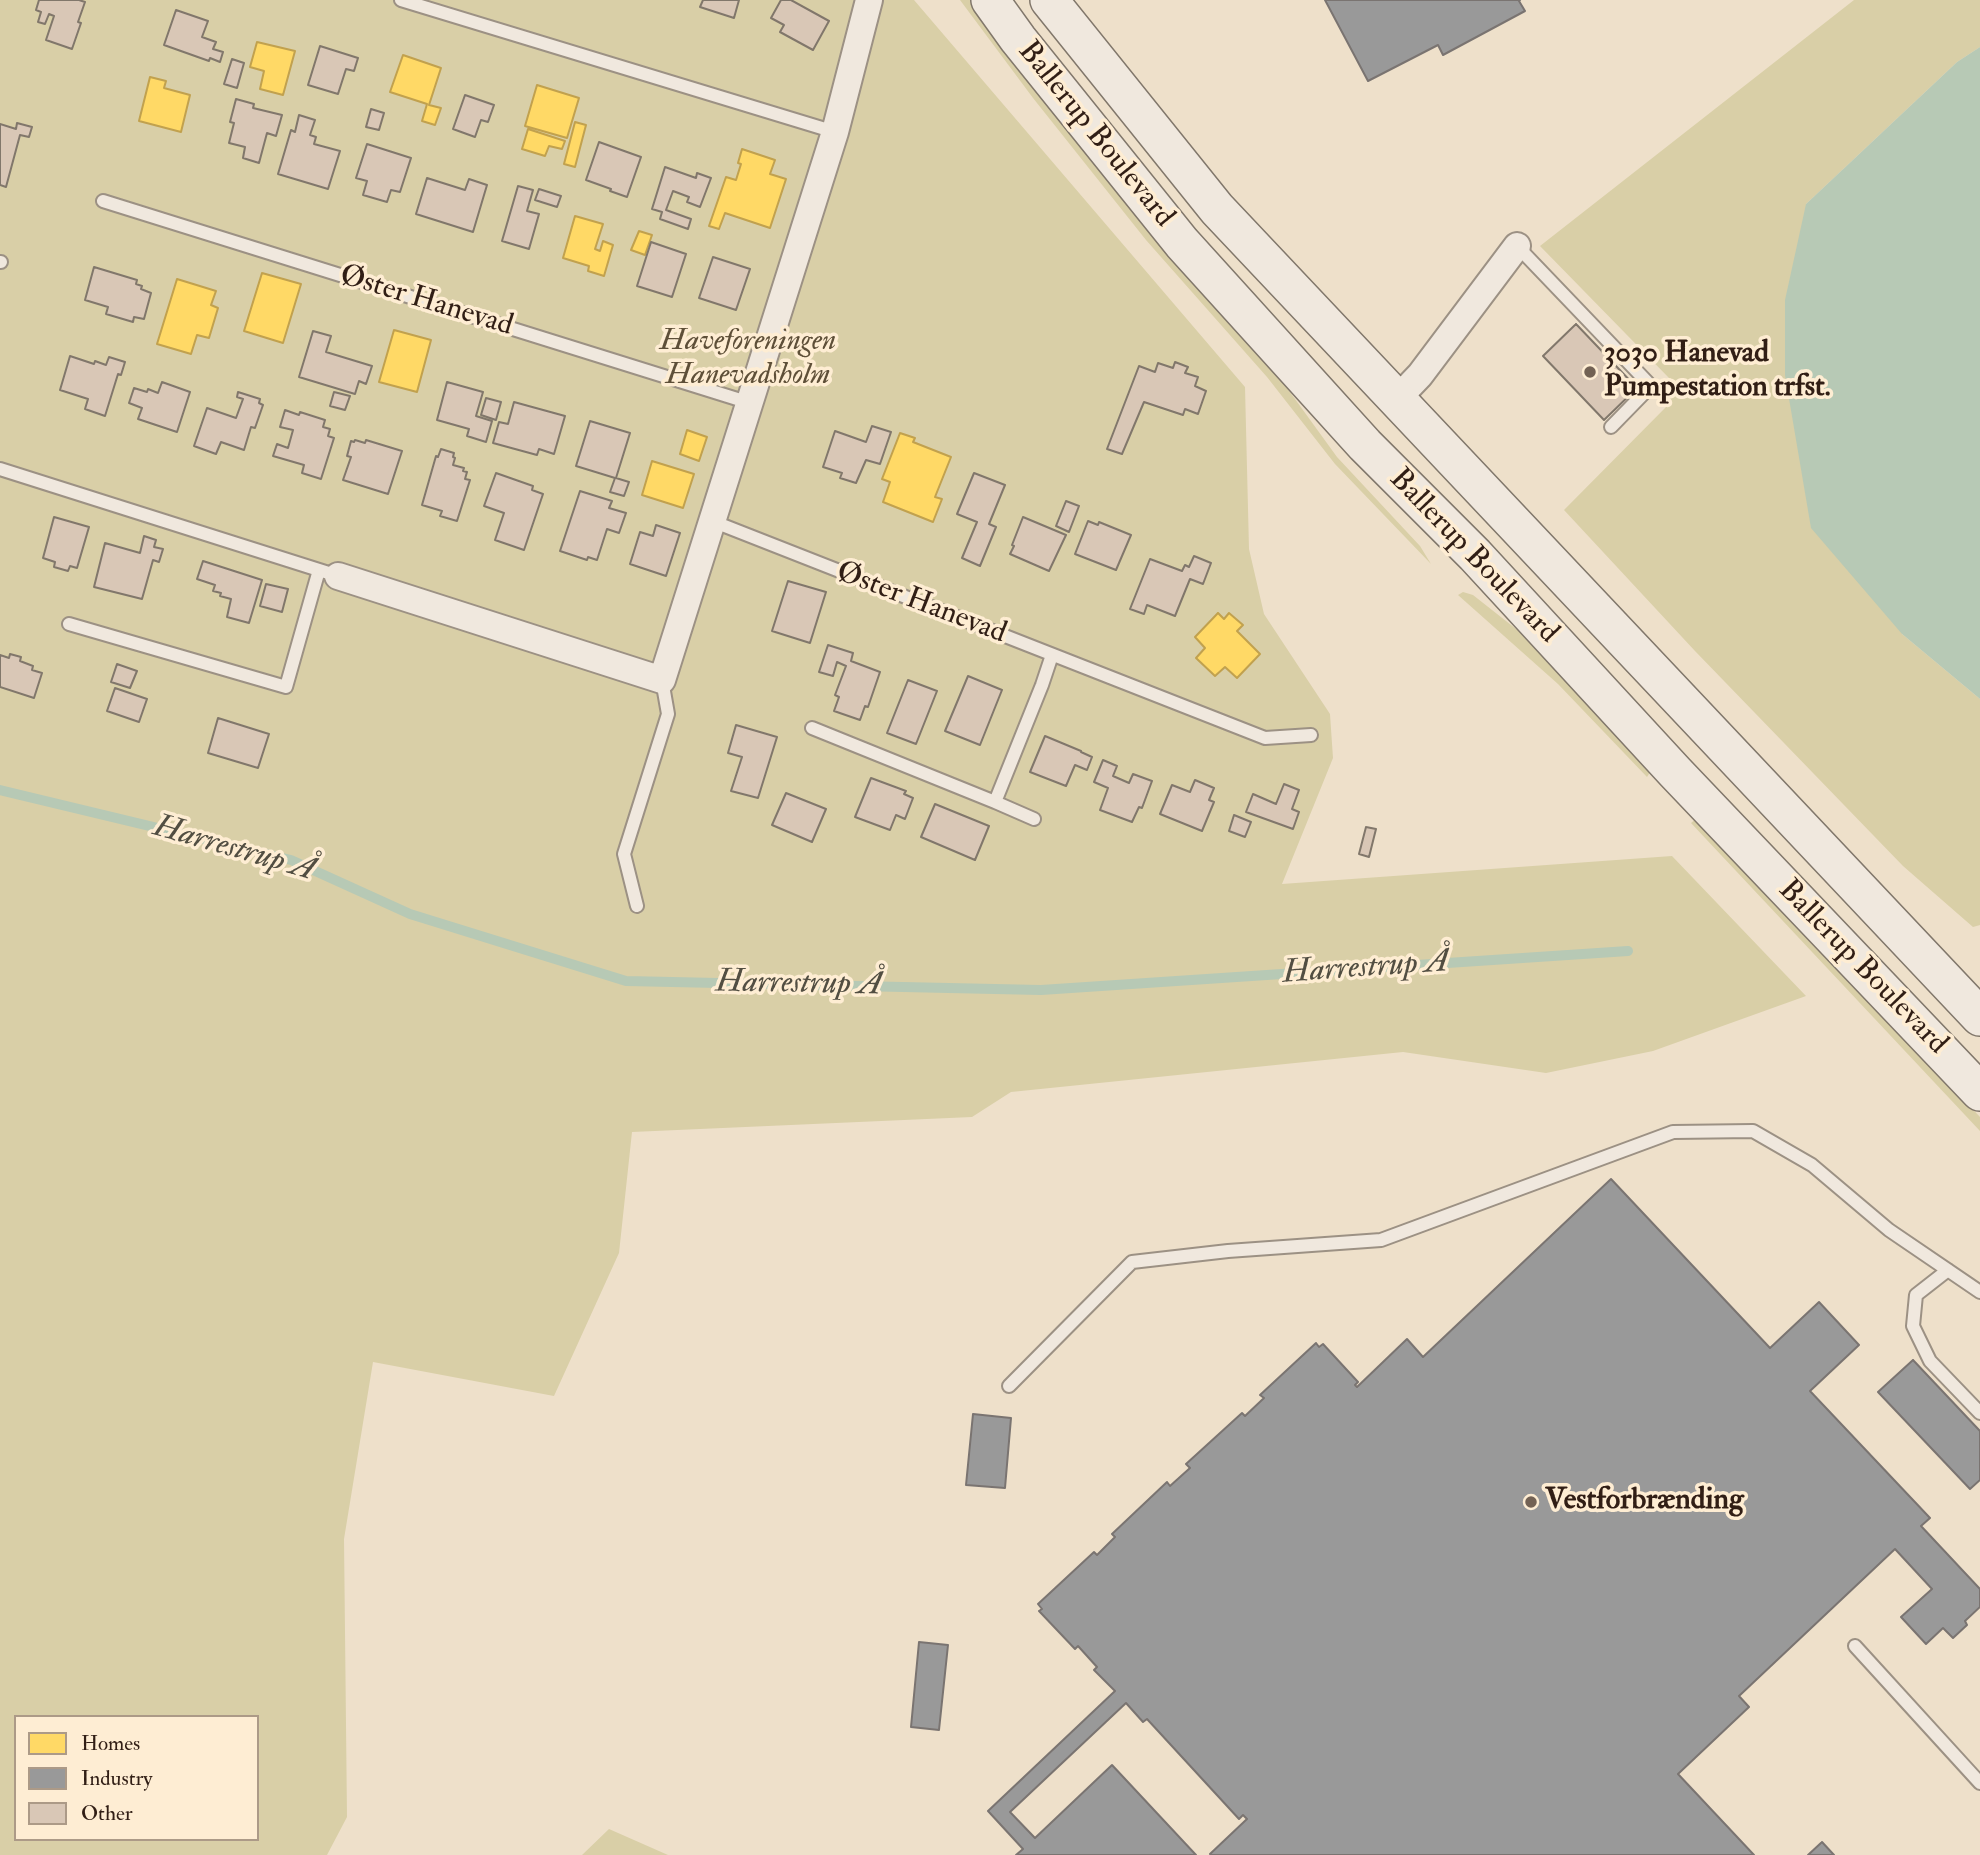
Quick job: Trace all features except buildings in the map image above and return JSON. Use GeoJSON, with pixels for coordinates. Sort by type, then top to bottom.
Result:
{"type":"FeatureCollection","features":[{"type":"Feature","properties":{"kind":"street"},"geometry":{"type":"LineString","coordinates":[[328,573],[662,680],[835,132],[869,0]]}},
{"type":"Feature","properties":{"kind":"street","name":"Ballerup Boulevard"},"geometry":{"type":"LineString","coordinates":[[990,0],[1018,40],[1182,243],[1365,446],[1475,555],[1675,772],[1980,1092]]}},
{"type":"Feature","properties":{"kind":"street","name":"Ballerup Boulevard"},"geometry":{"type":"LineString","coordinates":[[1049,0],[1217,209],[1980,1017]]}},
{"type":"Feature","properties":{"kind":"street"},"geometry":{"type":"LineString","coordinates":[[1397,399],[1420,376],[1517,246]]}},
{"type":"Feature","properties":{"kind":"lane"},"geometry":{"type":"LineString","coordinates":[[401,0],[835,132]]}},
{"type":"Feature","properties":{"kind":"lane","name":"Øster Hanevad"},"geometry":{"type":"LineString","coordinates":[[103,201],[750,404]]}},
{"type":"Feature","properties":{"kind":"lane"},"geometry":{"type":"LineString","coordinates":[[1517,246],[1651,386],[1611,427]]}},
{"type":"Feature","properties":{"kind":"lane"},"geometry":{"type":"LineString","coordinates":[[0,469],[328,573],[285,687],[69,624]]}},
{"type":"Feature","properties":{"kind":"lane","name":"Øster Hanevad"},"geometry":{"type":"LineString","coordinates":[[712,521],[1265,738],[1311,735]]}},
{"type":"Feature","properties":{"kind":"lane"},"geometry":{"type":"LineString","coordinates":[[995,803],[1052,655]]}},
{"type":"Feature","properties":{"kind":"lane"},"geometry":{"type":"LineString","coordinates":[[637,906],[624,854],[668,714],[662,680]]}},
{"type":"Feature","properties":{"kind":"lane"},"geometry":{"type":"LineString","coordinates":[[812,728],[1034,819]]}},
{"type":"Feature","properties":{"kind":"lane"},"geometry":{"type":"LineString","coordinates":[[1009,1386],[1132,1262],[1228,1251],[1381,1240],[1673,1132],[1753,1131],[1812,1165],[1889,1230],[1980,1292]]}},
{"type":"Feature","properties":{"kind":"lane"},"geometry":{"type":"LineString","coordinates":[[1948,1270],[1916,1295],[1913,1326],[1930,1361],[1980,1413]]}},
{"type":"Feature","properties":{"kind":"lane"},"geometry":{"type":"LineString","coordinates":[[1854,1646],[1980,1783]]}},
{"type":"Feature","properties":{"kind":"green space","name":"Haveforeningen Hanevadsholm"},"geometry":{"type":"Polygon","coordinates":[[[0,0],[914,0],[1245,387],[1249,549],[1264,614],[1330,714],[1333,758],[1282,884],[1672,856],[1806,996],[1653,1051],[1546,1073],[1403,1052],[1011,1092],[972,1117],[632,1132],[619,1253],[554,1396],[373,1362],[344,1539],[347,1817],[327,1855],[0,1855],[0,0]]]}},
{"type":"Feature","properties":{"kind":"green space"},"geometry":{"type":"Polygon","coordinates":[[[960,0],[970,0],[999,39],[1287,388],[1337,457],[1420,546],[1431,564],[1335,464],[1267,377],[1146,240],[1033,98],[960,0]]]}},
{"type":"Feature","properties":{"kind":"green space"},"geometry":{"type":"Polygon","coordinates":[[[1854,0],[1980,0],[1980,47],[1957,62],[1806,204],[1902,634],[1980,699],[1980,925],[1973,927],[1903,866],[1695,651],[1564,510],[1667,406],[1669,378],[1540,246],[1854,0]]]}},
{"type":"Feature","properties":{"kind":"green space"},"geometry":{"type":"Polygon","coordinates":[[[1463,592],[1473,595],[1525,636],[1652,769],[1647,777],[1558,684],[1458,595],[1463,592]]]}},
{"type":"Feature","properties":{"kind":"green space"},"geometry":{"type":"Polygon","coordinates":[[[1697,818],[1980,1117],[1980,1131],[1691,823],[1697,818]]]}},
{"type":"Feature","properties":{"kind":"green space"},"geometry":{"type":"Polygon","coordinates":[[[609,1829],[668,1855],[582,1855],[609,1829]]]}},
{"type":"Feature","properties":{"kind":"shaded area"},"geometry":{"type":"Polygon","coordinates":[[[1980,47],[1980,699],[1902,634],[1811,528],[1785,375],[1785,300],[1806,204],[1957,62],[1980,47]]]}},
{"type":"Feature","properties":{"kind":"waterway","name":"Harrestrup Å"},"geometry":{"type":"LineString","coordinates":[[0,790],[291,860],[410,914],[626,981],[1041,990],[1628,951]]}},
{"type":"Feature","properties":{"kind":"place","name":"3030 Hanevad Pumpestation trfst."},"geometry":{"type":"Point","coordinates":[1590,372]}},
{"type":"Feature","properties":{"kind":"place","name":"Vestforbrænding"},"geometry":{"type":"Point","coordinates":[1531,1502]}}]}
